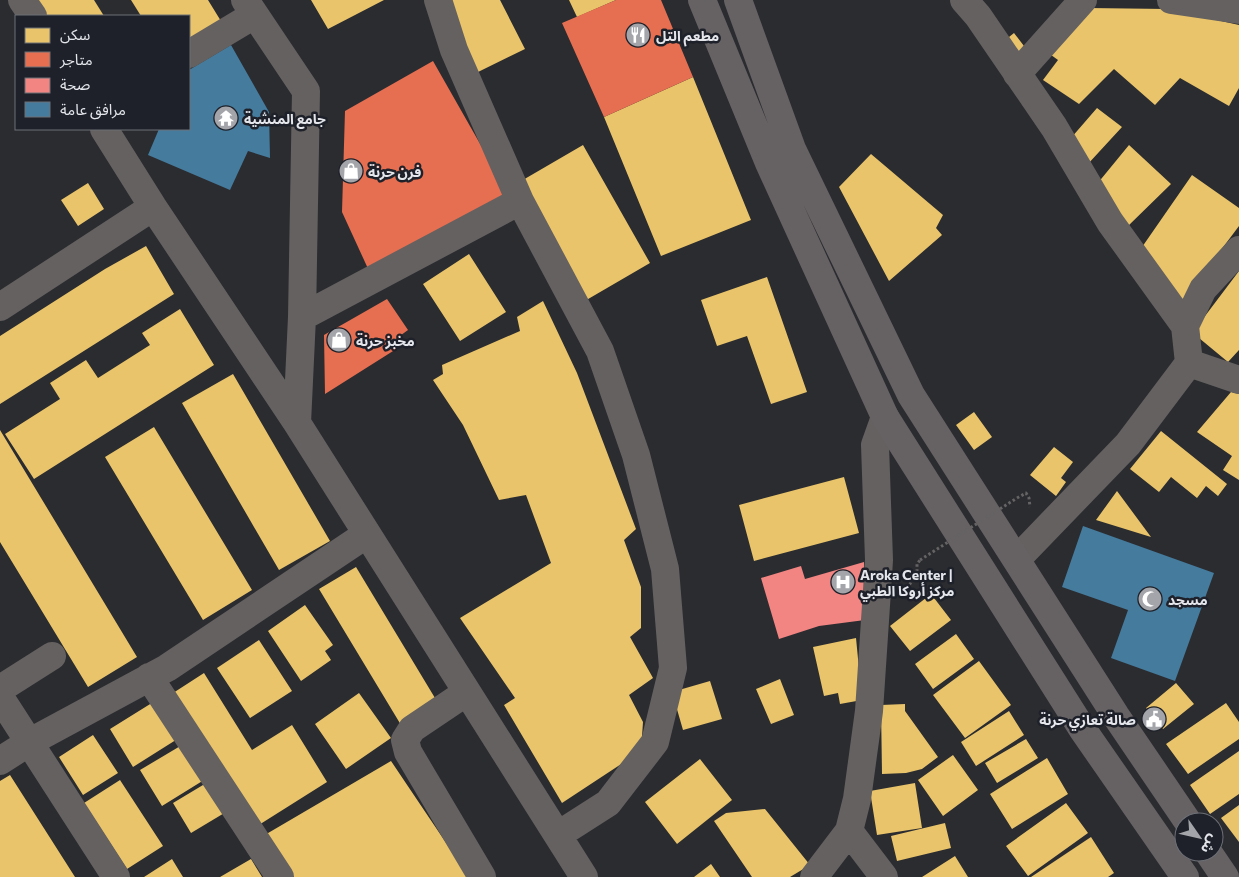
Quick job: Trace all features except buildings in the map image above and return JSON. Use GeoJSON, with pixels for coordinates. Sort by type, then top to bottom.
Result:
{"type":"FeatureCollection","features":[{"type":"Feature","properties":{"kind":"main road"},"geometry":{"type":"LineString","coordinates":[[702,0],[769,163],[885,417],[1083,730],[1185,877]]}},
{"type":"Feature","properties":{"kind":"main road"},"geometry":{"type":"LineString","coordinates":[[745,2],[792,149],[911,395],[1116,716],[1181,812]]}},
{"type":"Feature","properties":{"kind":"main road"},"geometry":{"type":"LineString","coordinates":[[1215,862],[1225,877]]}},
{"type":"Feature","properties":{"kind":"street"},"geometry":{"type":"LineString","coordinates":[[22,0],[32,15]]}},
{"type":"Feature","properties":{"kind":"street"},"geometry":{"type":"LineString","coordinates":[[438,0],[454,50],[520,201],[600,351],[636,455],[665,569],[673,668],[655,742],[608,803],[558,835]]}},
{"type":"Feature","properties":{"kind":"street"},"geometry":{"type":"LineString","coordinates":[[964,0],[978,16],[1054,127],[1110,222],[1185,326],[1189,363],[1128,444],[1017,559]]}},
{"type":"Feature","properties":{"kind":"street"},"geometry":{"type":"LineString","coordinates":[[1017,74],[1083,0]]}},
{"type":"Feature","properties":{"kind":"street"},"geometry":{"type":"LineString","coordinates":[[1171,0],[1239,10]]}},
{"type":"Feature","properties":{"kind":"street"},"geometry":{"type":"LineString","coordinates":[[190,53],[250,7],[306,91],[302,317],[297,423]]}},
{"type":"Feature","properties":{"kind":"street"},"geometry":{"type":"LineString","coordinates":[[105,130],[153,207],[297,423],[584,877]]}},
{"type":"Feature","properties":{"kind":"street"},"geometry":{"type":"LineString","coordinates":[[302,317],[520,201]]}},
{"type":"Feature","properties":{"kind":"street"},"geometry":{"type":"LineString","coordinates":[[0,307],[153,207]]}},
{"type":"Feature","properties":{"kind":"street"},"geometry":{"type":"LineString","coordinates":[[1185,326],[1203,289],[1239,250]]}},
{"type":"Feature","properties":{"kind":"street"},"geometry":{"type":"LineString","coordinates":[[1189,363],[1239,380]]}},
{"type":"Feature","properties":{"kind":"street"},"geometry":{"type":"LineString","coordinates":[[814,877],[849,831],[857,799],[869,711],[879,560],[875,446],[885,417]]}},
{"type":"Feature","properties":{"kind":"street"},"geometry":{"type":"LineString","coordinates":[[0,761],[28,743],[167,668],[367,534]]}},
{"type":"Feature","properties":{"kind":"street"},"geometry":{"type":"LineString","coordinates":[[0,689],[52,656]]}},
{"type":"Feature","properties":{"kind":"street"},"geometry":{"type":"LineString","coordinates":[[149,678],[280,877]]}},
{"type":"Feature","properties":{"kind":"street"},"geometry":{"type":"LineString","coordinates":[[467,692],[412,728],[405,740],[408,752],[482,877]]}},
{"type":"Feature","properties":{"kind":"street"},"geometry":{"type":"LineString","coordinates":[[0,697],[116,877]]}},
{"type":"Feature","properties":{"kind":"street"},"geometry":{"type":"LineString","coordinates":[[849,831],[884,877]]}},
{"type":"Feature","properties":{"kind":"path"},"geometry":{"type":"LineString","coordinates":[[920,560],[1026,493],[1029,498],[1028,506],[1033,509],[1038,507]]}},
{"type":"Feature","properties":{"kind":"place","name":"مطعم التل"},"geometry":{"type":"Point","coordinates":[638,35]}},
{"type":"Feature","properties":{"kind":"place","name":"جامع المنشية"},"geometry":{"type":"Point","coordinates":[226,118]}},
{"type":"Feature","properties":{"kind":"place","name":"فرن حرنة"},"geometry":{"type":"Point","coordinates":[351,171]}},
{"type":"Feature","properties":{"kind":"place","name":"مخبز حرنة"},"geometry":{"type":"Point","coordinates":[339,340]}},
{"type":"Feature","properties":{"kind":"place","name":"Aroka Center | مركز أروكا الطبي"},"geometry":{"type":"Point","coordinates":[843,582]}},
{"type":"Feature","properties":{"kind":"place","name":"مسجد"},"geometry":{"type":"Point","coordinates":[1150,599]}},
{"type":"Feature","properties":{"kind":"place","name":"صالة تعازي حرنة"},"geometry":{"type":"Point","coordinates":[1154,719]}}]}
